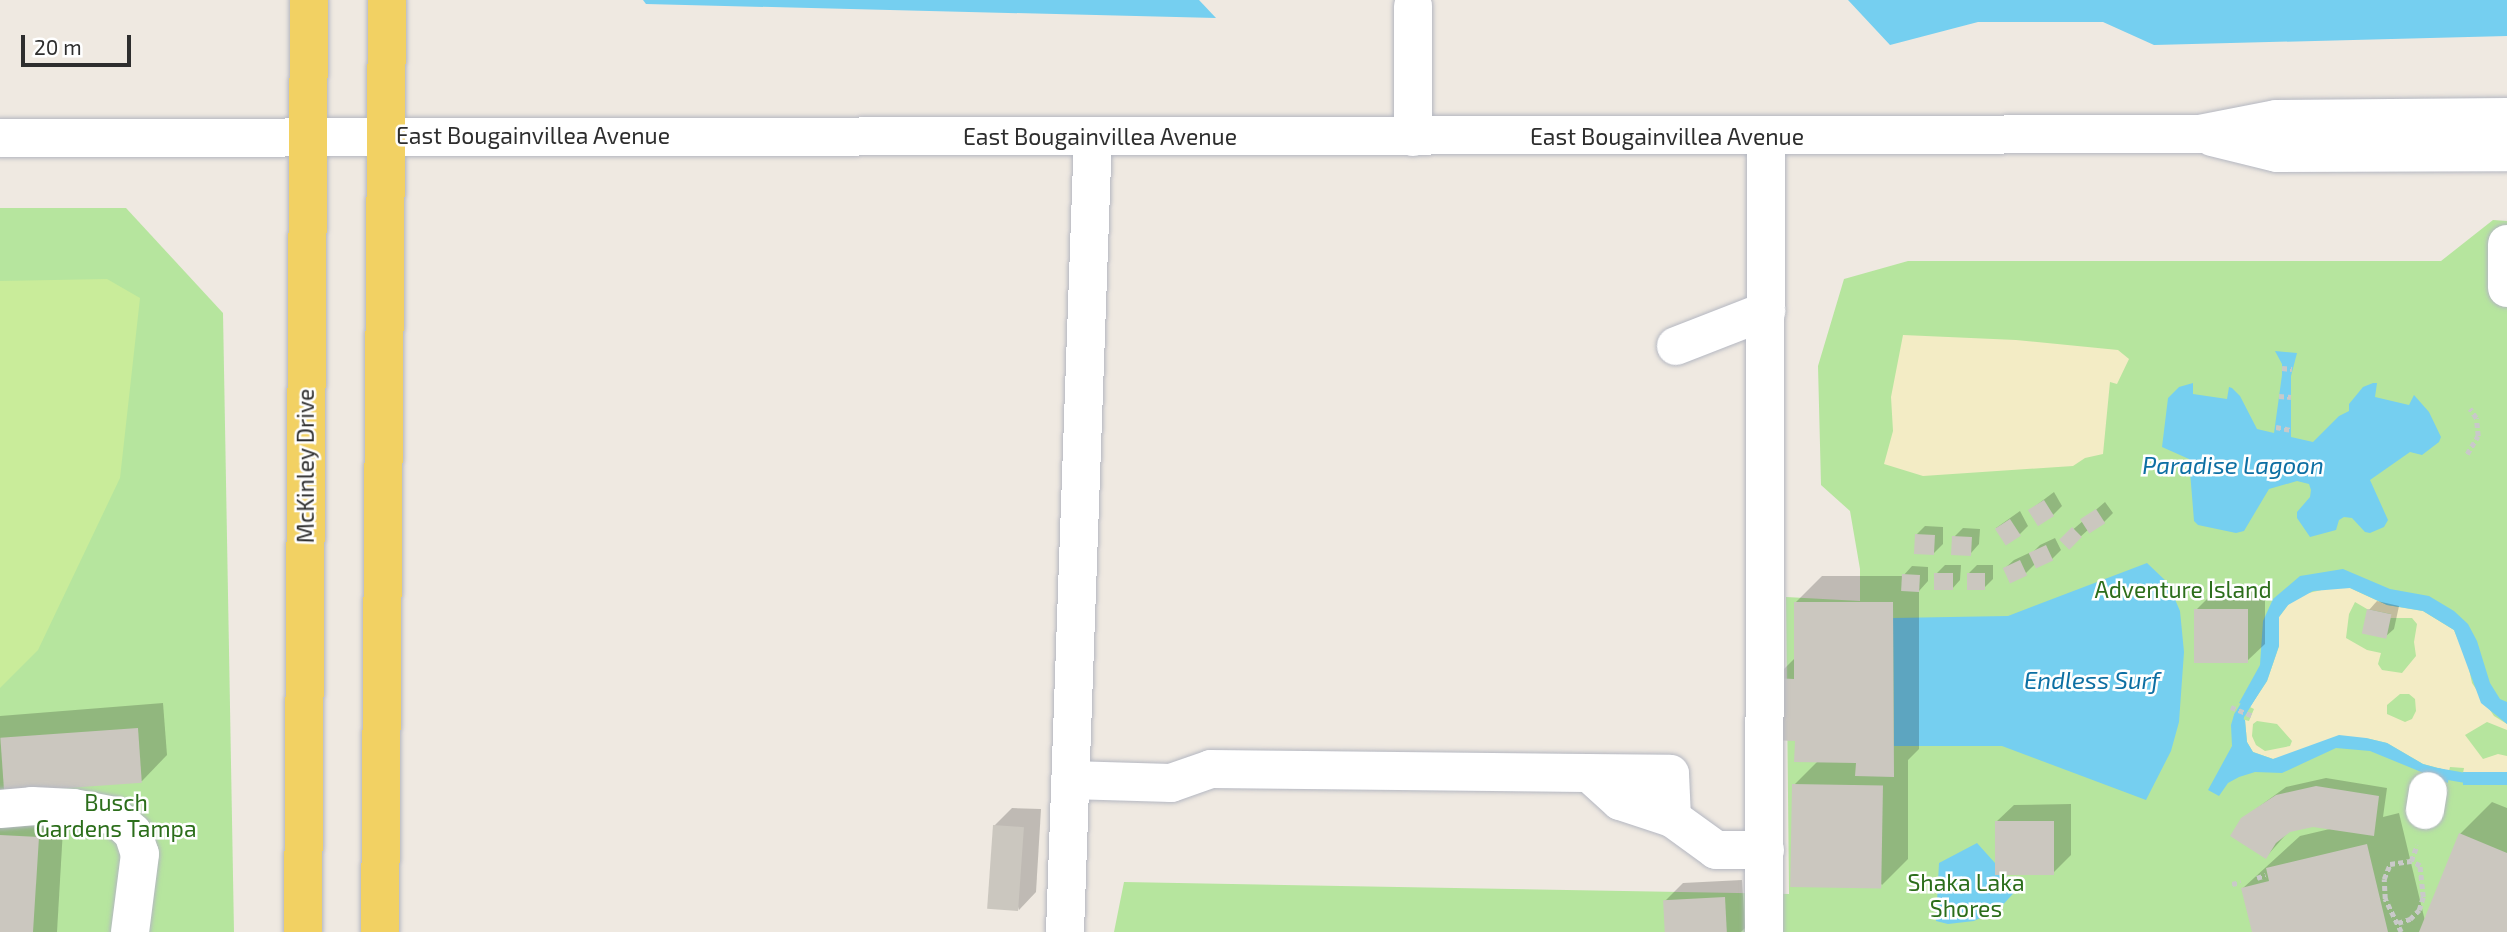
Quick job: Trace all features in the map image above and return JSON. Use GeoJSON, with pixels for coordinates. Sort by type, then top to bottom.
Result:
{"type":"FeatureCollection","features":[{"type":"Feature","properties":{"kind":"main road","name":"McKinley Drive"},"geometry":{"type":"LineString","coordinates":[[303,932],[305,254],[309,135],[309,0]]}},
{"type":"Feature","properties":{"kind":"main road"},"geometry":{"type":"LineString","coordinates":[[380,932],[387,0]]}},
{"type":"Feature","properties":{"kind":"street"},"geometry":{"type":"LineString","coordinates":[[1413,6],[1413,137]]}},
{"type":"Feature","properties":{"kind":"street","name":"East Bougainvillea Avenue"},"geometry":{"type":"LineString","coordinates":[[0,138],[309,135],[1413,137],[2200,134],[2276,119],[2507,117]]}},
{"type":"Feature","properties":{"kind":"street","name":"East Bougainvillea Avenue"},"geometry":{"type":"LineString","coordinates":[[2200,134],[2277,153],[2507,152]]}},
{"type":"Feature","properties":{"kind":"street"},"geometry":{"type":"LineString","coordinates":[[1764,932],[1766,135]]}},
{"type":"Feature","properties":{"kind":"street"},"geometry":{"type":"LineString","coordinates":[[1065,932],[1093,136]]}},
{"type":"Feature","properties":{"kind":"street"},"geometry":{"type":"LineString","coordinates":[[2507,244],[2507,288]]}},
{"type":"Feature","properties":{"kind":"street"},"geometry":{"type":"LineString","coordinates":[[1676,346],[1766,311]]}},
{"type":"Feature","properties":{"kind":"street"},"geometry":{"type":"LineString","coordinates":[[1070,780],[1171,783],[1211,769],[1670,774],[1672,818]]}},
{"type":"Feature","properties":{"kind":"street"},"geometry":{"type":"LineString","coordinates":[[1589,773],[1620,801],[1672,818],[1716,850],[1765,850]]}},
{"type":"Feature","properties":{"kind":"street"},"geometry":{"type":"LineString","coordinates":[[0,809],[32,806],[73,808],[114,816],[133,833],[140,853],[130,932]]}},
{"type":"Feature","properties":{"kind":"path"},"geometry":{"type":"LineString","coordinates":[[2281,369],[2292,369]]}},
{"type":"Feature","properties":{"kind":"path"},"geometry":{"type":"LineString","coordinates":[[2279,396],[2291,397]]}},
{"type":"Feature","properties":{"kind":"path"},"geometry":{"type":"LineString","coordinates":[[2467,454],[2478,436],[2476,418],[2470,409]]}},
{"type":"Feature","properties":{"kind":"path"},"geometry":{"type":"LineString","coordinates":[[2276,427],[2291,430]]}},
{"type":"Feature","properties":{"kind":"path"},"geometry":{"type":"LineString","coordinates":[[2231,707],[2251,715]]}},
{"type":"Feature","properties":{"kind":"path"},"geometry":{"type":"LineString","coordinates":[[2411,861],[2424,814]]}},
{"type":"Feature","properties":{"kind":"path"},"geometry":{"type":"LineString","coordinates":[[2398,923],[2410,919],[2419,910],[2423,897],[2420,866],[2411,861],[2390,864],[2384,878],[2385,899],[2401,932]]}},
{"type":"Feature","properties":{"kind":"path"},"geometry":{"type":"LineString","coordinates":[[2257,878],[2266,876]]}},
{"type":"Feature","properties":{"kind":"path"},"geometry":{"type":"LineString","coordinates":[[2232,884],[2241,882]]}},
{"type":"Feature","properties":{"kind":"green space","name":"Busch Gardens Tampa"},"geometry":{"type":"Polygon","coordinates":[[[0,208],[126,208],[223,313],[234,932],[0,932],[0,208]]]}},
{"type":"Feature","properties":{"kind":"green space","name":"Adventure Island"},"geometry":{"type":"Polygon","coordinates":[[[2493,220],[2507,221],[2507,932],[1114,932],[1124,882],[1789,894],[1786,597],[1860,601],[1860,569],[1850,511],[1821,485],[1818,366],[1844,279],[1908,261],[2441,261],[2493,220]]]}},
{"type":"Feature","properties":{"kind":"green space"},"geometry":{"type":"Polygon","coordinates":[[[107,279],[140,298],[120,478],[38,650],[0,688],[0,281],[107,279]]]}},
{"type":"Feature","properties":{"kind":"sand"},"geometry":{"type":"Polygon","coordinates":[[[1903,335],[2016,340],[2118,350],[2129,359],[2117,384],[2110,382],[2103,454],[2085,458],[2073,466],[1923,476],[1884,464],[1893,431],[1891,397],[1903,335]]]}},
{"type":"Feature","properties":{"kind":"sand"},"geometry":{"type":"Polygon","coordinates":[[[2330,588],[2350,588],[2387,605],[2423,611],[2454,630],[2467,660],[2472,683],[2494,716],[2507,724],[2507,730],[2487,722],[2465,735],[2483,759],[2498,754],[2507,756],[2507,772],[2470,774],[2463,773],[2464,768],[2450,767],[2449,771],[2423,764],[2387,743],[2366,738],[2273,759],[2253,752],[2247,742],[2245,720],[2249,721],[2254,709],[2250,707],[2267,681],[2279,646],[2279,617],[2300,595],[2330,588]],[[2355,602],[2349,614],[2346,638],[2367,650],[2381,653],[2378,664],[2382,670],[2402,673],[2416,656],[2414,642],[2417,624],[2412,618],[2390,618],[2391,614],[2367,609],[2355,602]],[[2400,694],[2387,705],[2387,714],[2405,722],[2412,719],[2416,711],[2415,699],[2409,694],[2400,694]],[[2257,721],[2253,724],[2252,736],[2256,745],[2265,751],[2290,746],[2292,741],[2277,724],[2257,721]]]}},
{"type":"Feature","properties":{"kind":"water"},"geometry":{"type":"Polygon","coordinates":[[[643,0],[1199,0],[1216,18],[646,4],[643,0]]]}},
{"type":"Feature","properties":{"kind":"water"},"geometry":{"type":"Polygon","coordinates":[[[1848,0],[2507,0],[2507,36],[2154,45],[2103,22],[1978,22],[1890,45],[1848,0]]]}},
{"type":"Feature","properties":{"kind":"water","name":"Paradise Lagoon"},"geometry":{"type":"Polygon","coordinates":[[[2275,351],[2297,353],[2291,376],[2291,437],[2313,442],[2339,416],[2349,411],[2349,404],[2363,387],[2373,383],[2377,383],[2375,397],[2409,405],[2414,395],[2429,412],[2441,437],[2439,442],[2422,455],[2410,452],[2370,480],[2388,520],[2384,527],[2370,533],[2365,532],[2352,518],[2344,517],[2339,520],[2336,530],[2310,537],[2297,518],[2297,512],[2310,497],[2311,490],[2309,484],[2297,481],[2269,489],[2244,531],[2236,533],[2198,525],[2194,521],[2189,459],[2162,447],[2168,398],[2179,387],[2193,383],[2193,394],[2227,399],[2229,387],[2240,396],[2257,429],[2274,433],[2282,375],[2282,364],[2275,351]]]}},
{"type":"Feature","properties":{"kind":"water","name":"Endless Surf"},"geometry":{"type":"Polygon","coordinates":[[[2147,563],[2168,583],[2180,611],[2184,652],[2179,722],[2171,751],[2146,800],[2002,746],[1894,746],[1893,618],[2008,616],[2147,563]]]}},
{"type":"Feature","properties":{"kind":"water"},"geometry":{"type":"Polygon","coordinates":[[[2343,569],[2390,589],[2429,596],[2454,611],[2468,624],[2477,641],[2490,683],[2500,699],[2507,702],[2507,724],[2481,703],[2454,630],[2423,611],[2387,605],[2350,588],[2313,591],[2288,605],[2279,617],[2279,646],[2267,681],[2250,707],[2239,703],[2260,665],[2263,621],[2273,599],[2300,576],[2343,569]]]}},
{"type":"Feature","properties":{"kind":"water"},"geometry":{"type":"Polygon","coordinates":[[[2234,715],[2245,720],[2247,742],[2253,752],[2273,759],[2339,735],[2366,738],[2387,743],[2423,764],[2449,771],[2448,783],[2370,751],[2336,748],[2282,773],[2255,772],[2239,777],[2228,783],[2219,796],[2208,790],[2232,746],[2231,725],[2234,715]]]}},
{"type":"Feature","properties":{"kind":"water"},"geometry":{"type":"Polygon","coordinates":[[[2463,772],[2507,772],[2507,785],[2463,785],[2463,772]]]}},
{"type":"Feature","properties":{"kind":"water"},"geometry":{"type":"Polygon","coordinates":[[[1977,843],[1995,863],[1995,875],[2003,875],[2020,886],[2000,908],[1974,921],[1948,924],[1936,921],[1939,863],[1977,843]]]}},
{"type":"Feature","properties":{"kind":"building"},"geometry":{"type":"Polygon","coordinates":[[[2044,500],[2054,516],[2038,526],[2028,510],[2044,500]]]}},
{"type":"Feature","properties":{"kind":"building"},"geometry":{"type":"Polygon","coordinates":[[[2096,509],[2105,523],[2089,534],[2080,519],[2096,509]]]}},
{"type":"Feature","properties":{"kind":"building"},"geometry":{"type":"Polygon","coordinates":[[[2010,519],[2021,536],[2006,546],[1995,529],[2010,519]]]}},
{"type":"Feature","properties":{"kind":"building"},"geometry":{"type":"Polygon","coordinates":[[[2072,527],[2082,537],[2069,550],[2059,540],[2072,527]]]}},
{"type":"Feature","properties":{"kind":"building"},"geometry":{"type":"Polygon","coordinates":[[[1915,534],[1935,535],[1934,555],[1914,554],[1915,534]]]}},
{"type":"Feature","properties":{"kind":"building"},"geometry":{"type":"Polygon","coordinates":[[[1952,536],[1972,537],[1971,556],[1951,555],[1952,536]]]}},
{"type":"Feature","properties":{"kind":"building"},"geometry":{"type":"Polygon","coordinates":[[[2046,545],[2053,560],[2036,568],[2029,553],[2046,545]]]}},
{"type":"Feature","properties":{"kind":"building"},"geometry":{"type":"Polygon","coordinates":[[[2020,560],[2027,575],[2010,583],[2003,568],[2020,560]]]}},
{"type":"Feature","properties":{"kind":"building"},"geometry":{"type":"Polygon","coordinates":[[[1934,573],[1953,573],[1953,590],[1934,590],[1934,573]]]}},
{"type":"Feature","properties":{"kind":"building"},"geometry":{"type":"Polygon","coordinates":[[[1967,573],[1985,573],[1985,590],[1967,590],[1967,573]]]}},
{"type":"Feature","properties":{"kind":"building"},"geometry":{"type":"Polygon","coordinates":[[[1902,574],[1920,575],[1919,592],[1901,591],[1902,574]]]}},
{"type":"Feature","properties":{"kind":"building"},"geometry":{"type":"Polygon","coordinates":[[[1794,602],[1893,602],[1894,777],[1855,776],[1856,763],[1794,762],[1795,741],[1772,740],[1773,678],[1794,679],[1794,602]]]}},
{"type":"Feature","properties":{"kind":"building"},"geometry":{"type":"Polygon","coordinates":[[[2194,609],[2248,609],[2248,663],[2194,663],[2194,609]]]}},
{"type":"Feature","properties":{"kind":"building"},"geometry":{"type":"Polygon","coordinates":[[[2367,609],[2391,614],[2386,639],[2362,633],[2367,609]]]}},
{"type":"Feature","properties":{"kind":"building"},"geometry":{"type":"Polygon","coordinates":[[[138,728],[142,783],[4,792],[0,738],[138,728]]]}},
{"type":"Feature","properties":{"kind":"building"},"geometry":{"type":"Polygon","coordinates":[[[1792,784],[1883,786],[1881,889],[1790,887],[1792,784]]]}},
{"type":"Feature","properties":{"kind":"building"},"geometry":{"type":"Polygon","coordinates":[[[2316,786],[2379,796],[2374,836],[2313,827],[2290,832],[2276,843],[2266,859],[2230,836],[2241,818],[2276,795],[2316,786]]]}},
{"type":"Feature","properties":{"kind":"building"},"geometry":{"type":"Polygon","coordinates":[[[1995,821],[2054,821],[2054,875],[1995,875],[1995,821]]]}},
{"type":"Feature","properties":{"kind":"building"},"geometry":{"type":"Polygon","coordinates":[[[993,825],[1024,827],[1018,911],[987,909],[993,825]]]}},
{"type":"Feature","properties":{"kind":"building"},"geometry":{"type":"Polygon","coordinates":[[[2459,833],[2507,853],[2507,932],[2419,932],[2459,833]]]}},
{"type":"Feature","properties":{"kind":"building"},"geometry":{"type":"Polygon","coordinates":[[[0,835],[39,837],[33,932],[0,932],[0,835]]]}},
{"type":"Feature","properties":{"kind":"building"},"geometry":{"type":"Polygon","coordinates":[[[2367,844],[2388,932],[2252,932],[2241,888],[2269,881],[2266,868],[2367,844]]]}},
{"type":"Feature","properties":{"kind":"building"},"geometry":{"type":"Polygon","coordinates":[[[1725,897],[1727,932],[1665,932],[1663,900],[1725,897]]]}},
{"type":"Feature","properties":{"kind":"waterway"},"geometry":{"type":"LineString","coordinates":[[2238,729],[2239,716],[2253,693]]}},
{"type":"Feature","properties":{"kind":"waterway"},"geometry":{"type":"LineString","coordinates":[[2437,773],[2476,780]]}},
{"type":"Feature","properties":{"kind":"park label","name":"Shaka Laka Shores"},"geometry":{"type":"Point","coordinates":[1966,895]}}]}
